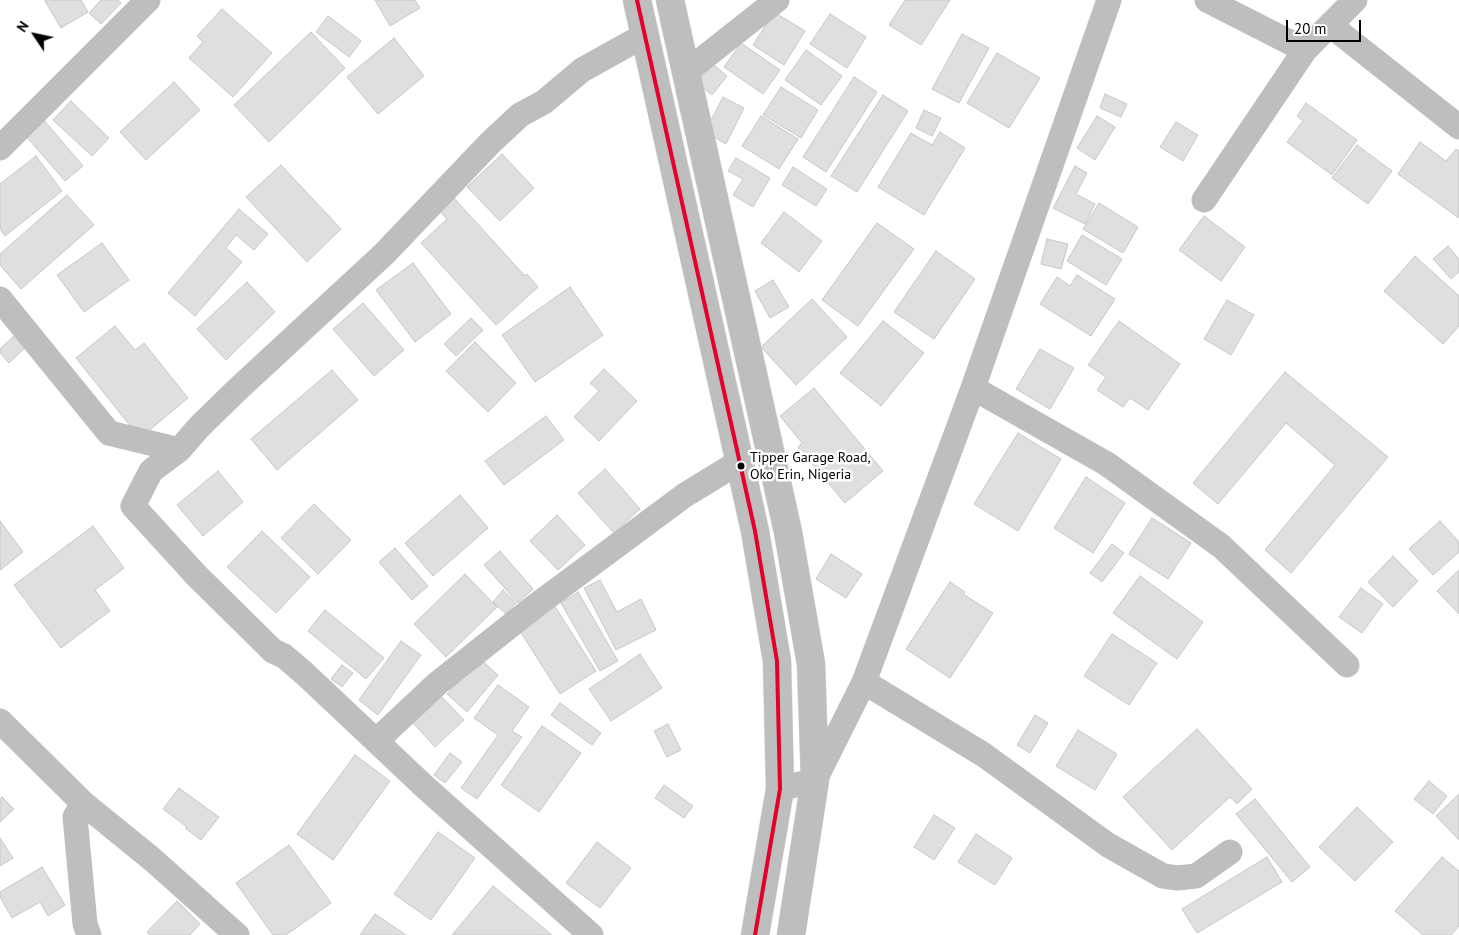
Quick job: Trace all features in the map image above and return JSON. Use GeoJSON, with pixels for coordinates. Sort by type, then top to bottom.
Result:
{"type":"FeatureCollection","features":[{"type":"Feature","properties":{"kind":"main road"},"geometry":{"type":"LineString","coordinates":[[637,0],[755,532],[778,661],[780,789],[755,935]]}},
{"type":"Feature","properties":{"kind":"main road"},"geometry":{"type":"LineString","coordinates":[[670,0],[788,532],[811,664],[815,780],[791,935]]}},
{"type":"Feature","properties":{"kind":"street"},"geometry":{"type":"LineString","coordinates":[[0,148],[148,0]]}},
{"type":"Feature","properties":{"kind":"street"},"geometry":{"type":"LineString","coordinates":[[686,72],[777,0]]}},
{"type":"Feature","properties":{"kind":"street"},"geometry":{"type":"LineString","coordinates":[[780,789],[815,780],[864,682],[973,388],[1109,0]]}},
{"type":"Feature","properties":{"kind":"street"},"geometry":{"type":"LineString","coordinates":[[1207,0],[1304,50]]}},
{"type":"Feature","properties":{"kind":"street"},"geometry":{"type":"LineString","coordinates":[[1204,200],[1304,50],[1355,0]]}},
{"type":"Feature","properties":{"kind":"street"},"geometry":{"type":"LineString","coordinates":[[1330,25],[1459,127]]}},
{"type":"Feature","properties":{"kind":"street"},"geometry":{"type":"LineString","coordinates":[[592,935],[426,788],[291,662],[273,651],[196,575],[133,506],[151,471],[179,450],[200,426],[238,389],[384,254],[491,142],[520,115],[544,102],[582,70],[645,36]]}},
{"type":"Feature","properties":{"kind":"street"},"geometry":{"type":"LineString","coordinates":[[0,300],[108,433],[179,450]]}},
{"type":"Feature","properties":{"kind":"street"},"geometry":{"type":"LineString","coordinates":[[973,388],[1107,464],[1221,546],[1348,665]]}},
{"type":"Feature","properties":{"kind":"street"},"geometry":{"type":"LineString","coordinates":[[376,741],[438,683],[534,607],[685,496],[740,462]]}},
{"type":"Feature","properties":{"kind":"street"},"geometry":{"type":"LineString","coordinates":[[864,682],[984,755],[1108,845],[1163,876],[1178,878],[1196,876],[1230,852]]}},
{"type":"Feature","properties":{"kind":"street"},"geometry":{"type":"LineString","coordinates":[[0,721],[83,802],[154,860],[237,935]]}},
{"type":"Feature","properties":{"kind":"street"},"geometry":{"type":"LineString","coordinates":[[83,802],[75,817],[85,924],[89,935]]}},
{"type":"Feature","properties":{"kind":"building"},"geometry":{"type":"Polygon","coordinates":[[[46,0],[81,0],[88,12],[61,28],[46,0]]]}},
{"type":"Feature","properties":{"kind":"building"},"geometry":{"type":"Polygon","coordinates":[[[101,0],[118,0],[121,3],[101,24],[89,13],[101,0]]]}},
{"type":"Feature","properties":{"kind":"building"},"geometry":{"type":"Polygon","coordinates":[[[375,0],[415,0],[420,8],[390,26],[375,0]]]}},
{"type":"Feature","properties":{"kind":"building"},"geometry":{"type":"Polygon","coordinates":[[[905,0],[950,0],[921,45],[889,25],[905,0]]]}},
{"type":"Feature","properties":{"kind":"building"},"geometry":{"type":"Polygon","coordinates":[[[222,9],[272,53],[233,97],[189,58],[203,42],[197,36],[222,9]]]}},
{"type":"Feature","properties":{"kind":"building"},"geometry":{"type":"Polygon","coordinates":[[[774,12],[805,31],[784,65],[753,45],[774,12]]]}},
{"type":"Feature","properties":{"kind":"building"},"geometry":{"type":"Polygon","coordinates":[[[830,14],[866,37],[847,68],[810,44],[830,14]]]}},
{"type":"Feature","properties":{"kind":"building"},"geometry":{"type":"Polygon","coordinates":[[[328,16],[361,41],[349,57],[316,32],[328,16]]]}},
{"type":"Feature","properties":{"kind":"building"},"geometry":{"type":"Polygon","coordinates":[[[311,32],[345,68],[269,142],[234,105],[311,32]]]}},
{"type":"Feature","properties":{"kind":"building"},"geometry":{"type":"Polygon","coordinates":[[[962,34],[989,48],[959,103],[932,89],[962,34]]]}},
{"type":"Feature","properties":{"kind":"building"},"geometry":{"type":"Polygon","coordinates":[[[394,38],[424,76],[378,114],[347,77],[394,38]]]}},
{"type":"Feature","properties":{"kind":"building"},"geometry":{"type":"Polygon","coordinates":[[[741,43],[780,70],[763,94],[724,67],[741,43]]]}},
{"type":"Feature","properties":{"kind":"building"},"geometry":{"type":"Polygon","coordinates":[[[806,50],[842,76],[821,105],[785,80],[806,50]]]}},
{"type":"Feature","properties":{"kind":"building"},"geometry":{"type":"Polygon","coordinates":[[[997,53],[1040,78],[1009,128],[967,103],[997,53]]]}},
{"type":"Feature","properties":{"kind":"building"},"geometry":{"type":"Polygon","coordinates":[[[713,64],[727,76],[712,95],[697,83],[713,64]]]}},
{"type":"Feature","properties":{"kind":"building"},"geometry":{"type":"Polygon","coordinates":[[[854,77],[877,92],[826,172],[803,157],[854,77]]]}},
{"type":"Feature","properties":{"kind":"building"},"geometry":{"type":"Polygon","coordinates":[[[174,82],[200,110],[146,160],[120,132],[174,82]]]}},
{"type":"Feature","properties":{"kind":"building"},"geometry":{"type":"Polygon","coordinates":[[[781,87],[818,110],[801,138],[763,115],[781,87]]]}},
{"type":"Feature","properties":{"kind":"building"},"geometry":{"type":"Polygon","coordinates":[[[1105,94],[1127,104],[1121,117],[1100,108],[1105,94]]]}},
{"type":"Feature","properties":{"kind":"building"},"geometry":{"type":"Polygon","coordinates":[[[883,95],[908,111],[857,192],[831,176],[883,95]]]}},
{"type":"Feature","properties":{"kind":"building"},"geometry":{"type":"Polygon","coordinates":[[[723,97],[744,108],[726,144],[705,132],[723,97]]]}},
{"type":"Feature","properties":{"kind":"building"},"geometry":{"type":"Polygon","coordinates":[[[71,101],[109,138],[92,156],[53,120],[71,101]]]}},
{"type":"Feature","properties":{"kind":"building"},"geometry":{"type":"Polygon","coordinates":[[[1306,103],[1357,140],[1332,175],[1287,142],[1303,121],[1297,116],[1306,103]]]}},
{"type":"Feature","properties":{"kind":"building"},"geometry":{"type":"Polygon","coordinates":[[[924,110],[941,118],[932,136],[916,128],[924,110]]]}},
{"type":"Feature","properties":{"kind":"building"},"geometry":{"type":"Polygon","coordinates":[[[761,116],[798,139],[779,169],[742,146],[761,116]]]}},
{"type":"Feature","properties":{"kind":"building"},"geometry":{"type":"Polygon","coordinates":[[[1097,116],[1115,127],[1095,160],[1077,148],[1097,116]]]}},
{"type":"Feature","properties":{"kind":"building"},"geometry":{"type":"Polygon","coordinates":[[[43,119],[83,166],[65,181],[25,135],[43,119]]]}},
{"type":"Feature","properties":{"kind":"building"},"geometry":{"type":"Polygon","coordinates":[[[1176,122],[1198,135],[1183,161],[1160,147],[1176,122]]]}},
{"type":"Feature","properties":{"kind":"building"},"geometry":{"type":"Polygon","coordinates":[[[940,132],[965,148],[924,215],[878,187],[911,133],[932,145],[940,132]]]}},
{"type":"Feature","properties":{"kind":"building"},"geometry":{"type":"Polygon","coordinates":[[[1420,142],[1446,161],[1456,149],[1459,151],[1459,218],[1398,174],[1420,142]]]}},
{"type":"Feature","properties":{"kind":"building"},"geometry":{"type":"Polygon","coordinates":[[[1357,145],[1392,171],[1368,204],[1332,178],[1357,145]]]}},
{"type":"Feature","properties":{"kind":"building"},"geometry":{"type":"Polygon","coordinates":[[[502,154],[534,188],[500,221],[467,187],[502,154]]]}},
{"type":"Feature","properties":{"kind":"building"},"geometry":{"type":"Polygon","coordinates":[[[36,156],[62,191],[5,236],[0,229],[0,184],[36,156]]]}},
{"type":"Feature","properties":{"kind":"building"},"geometry":{"type":"Polygon","coordinates":[[[736,158],[770,178],[753,207],[733,195],[743,179],[728,171],[736,158]]]}},
{"type":"Feature","properties":{"kind":"building"},"geometry":{"type":"Polygon","coordinates":[[[281,165],[341,229],[307,262],[246,197],[281,165]]]}},
{"type":"Feature","properties":{"kind":"building"},"geometry":{"type":"Polygon","coordinates":[[[1075,166],[1087,173],[1076,194],[1095,204],[1085,224],[1053,208],[1075,166]]]}},
{"type":"Feature","properties":{"kind":"building"},"geometry":{"type":"Polygon","coordinates":[[[793,167],[827,189],[816,206],[782,185],[793,167]]]}},
{"type":"Feature","properties":{"kind":"building"},"geometry":{"type":"Polygon","coordinates":[[[67,195],[94,225],[21,289],[0,265],[0,254],[67,195]]]}},
{"type":"Feature","properties":{"kind":"building"},"geometry":{"type":"Polygon","coordinates":[[[454,198],[525,276],[527,274],[538,287],[496,325],[421,243],[447,219],[440,211],[454,198]]]}},
{"type":"Feature","properties":{"kind":"building"},"geometry":{"type":"Polygon","coordinates":[[[1099,203],[1138,227],[1123,253],[1083,229],[1099,203]]]}},
{"type":"Feature","properties":{"kind":"building"},"geometry":{"type":"Polygon","coordinates":[[[239,209],[268,234],[254,250],[236,235],[226,248],[242,262],[195,316],[168,293],[239,209]]]}},
{"type":"Feature","properties":{"kind":"building"},"geometry":{"type":"Polygon","coordinates":[[[784,212],[822,241],[799,272],[761,243],[784,212]]]}},
{"type":"Feature","properties":{"kind":"building"},"geometry":{"type":"Polygon","coordinates":[[[1204,216],[1245,247],[1221,281],[1179,250],[1204,216]]]}},
{"type":"Feature","properties":{"kind":"building"},"geometry":{"type":"Polygon","coordinates":[[[877,223],[914,249],[858,326],[822,300],[877,223]]]}},
{"type":"Feature","properties":{"kind":"building"},"geometry":{"type":"Polygon","coordinates":[[[1082,235],[1122,259],[1106,285],[1067,261],[1082,235]]]}},
{"type":"Feature","properties":{"kind":"building"},"geometry":{"type":"Polygon","coordinates":[[[1047,239],[1068,244],[1061,269],[1041,264],[1047,239]]]}},
{"type":"Feature","properties":{"kind":"building"},"geometry":{"type":"Polygon","coordinates":[[[102,243],[129,280],[84,312],[57,275],[102,243]]]}},
{"type":"Feature","properties":{"kind":"building"},"geometry":{"type":"Polygon","coordinates":[[[1448,246],[1459,259],[1459,272],[1451,279],[1433,259],[1448,246]]]}},
{"type":"Feature","properties":{"kind":"building"},"geometry":{"type":"Polygon","coordinates":[[[936,251],[975,279],[934,339],[894,312],[936,251]]]}},
{"type":"Feature","properties":{"kind":"building"},"geometry":{"type":"Polygon","coordinates":[[[1415,256],[1459,296],[1459,326],[1443,344],[1384,291],[1415,256]]]}},
{"type":"Feature","properties":{"kind":"building"},"geometry":{"type":"Polygon","coordinates":[[[413,263],[451,314],[415,342],[376,290],[413,263]]]}},
{"type":"Feature","properties":{"kind":"building"},"geometry":{"type":"Polygon","coordinates":[[[1077,275],[1115,299],[1091,336],[1040,304],[1057,277],[1070,286],[1077,275]]]}},
{"type":"Feature","properties":{"kind":"building"},"geometry":{"type":"Polygon","coordinates":[[[773,280],[789,307],[770,318],[755,291],[773,280]]]}},
{"type":"Feature","properties":{"kind":"building"},"geometry":{"type":"Polygon","coordinates":[[[247,282],[275,312],[226,360],[197,329],[247,282]]]}},
{"type":"Feature","properties":{"kind":"building"},"geometry":{"type":"Polygon","coordinates":[[[570,287],[603,335],[535,382],[502,335],[570,287]]]}},
{"type":"Feature","properties":{"kind":"building"},"geometry":{"type":"Polygon","coordinates":[[[812,299],[847,337],[796,385],[761,347],[812,299]]]}},
{"type":"Feature","properties":{"kind":"building"},"geometry":{"type":"Polygon","coordinates":[[[1227,300],[1254,315],[1231,355],[1204,339],[1227,300]]]}},
{"type":"Feature","properties":{"kind":"building"},"geometry":{"type":"Polygon","coordinates":[[[363,303],[404,350],[374,376],[333,329],[363,303]]]}},
{"type":"Feature","properties":{"kind":"building"},"geometry":{"type":"Polygon","coordinates":[[[471,318],[483,330],[456,356],[444,344],[471,318]]]}},
{"type":"Feature","properties":{"kind":"building"},"geometry":{"type":"Polygon","coordinates":[[[883,321],[924,353],[881,406],[840,373],[883,321]]]}},
{"type":"Feature","properties":{"kind":"building"},"geometry":{"type":"Polygon","coordinates":[[[1119,321],[1180,364],[1148,410],[1130,398],[1123,407],[1097,390],[1106,377],[1088,365],[1119,321]]]}},
{"type":"Feature","properties":{"kind":"building"},"geometry":{"type":"Polygon","coordinates":[[[115,326],[135,350],[144,343],[188,398],[140,438],[76,358],[115,326]]]}},
{"type":"Feature","properties":{"kind":"building"},"geometry":{"type":"Polygon","coordinates":[[[16,334],[27,346],[9,363],[0,353],[0,349],[16,334]]]}},
{"type":"Feature","properties":{"kind":"building"},"geometry":{"type":"Polygon","coordinates":[[[475,342],[516,383],[488,412],[446,371],[475,342]]]}},
{"type":"Feature","properties":{"kind":"building"},"geometry":{"type":"Polygon","coordinates":[[[1040,349],[1074,368],[1050,409],[1016,389],[1040,349]]]}},
{"type":"Feature","properties":{"kind":"building"},"geometry":{"type":"Polygon","coordinates":[[[604,369],[637,401],[599,441],[574,417],[599,391],[590,383],[604,369]]]}},
{"type":"Feature","properties":{"kind":"building"},"geometry":{"type":"Polygon","coordinates":[[[332,370],[358,400],[277,470],[251,439],[332,370]]]}},
{"type":"Feature","properties":{"kind":"building"},"geometry":{"type":"Polygon","coordinates":[[[1285,372],[1388,457],[1291,573],[1265,550],[1335,465],[1286,423],[1218,504],[1193,483],[1285,372]]]}},
{"type":"Feature","properties":{"kind":"building"},"geometry":{"type":"Polygon","coordinates":[[[814,388],[883,471],[845,503],[798,447],[802,443],[780,416],[814,388]]]}},
{"type":"Feature","properties":{"kind":"building"},"geometry":{"type":"Polygon","coordinates":[[[546,416],[564,440],[504,485],[485,461],[546,416]]]}},
{"type":"Feature","properties":{"kind":"building"},"geometry":{"type":"Polygon","coordinates":[[[1018,433],[1061,459],[1018,531],[974,504],[1018,433]]]}},
{"type":"Feature","properties":{"kind":"building"},"geometry":{"type":"Polygon","coordinates":[[[605,469],[640,509],[614,533],[578,493],[605,469]]]}},
{"type":"Feature","properties":{"kind":"building"},"geometry":{"type":"Polygon","coordinates":[[[218,471],[243,502],[203,536],[177,505],[218,471]]]}},
{"type":"Feature","properties":{"kind":"building"},"geometry":{"type":"Polygon","coordinates":[[[1086,477],[1125,503],[1093,553],[1054,528],[1086,477]]]}},
{"type":"Feature","properties":{"kind":"building"},"geometry":{"type":"Polygon","coordinates":[[[460,495],[488,528],[433,576],[405,543],[460,495]]]}},
{"type":"Feature","properties":{"kind":"building"},"geometry":{"type":"Polygon","coordinates":[[[314,504],[351,540],[318,574],[281,538],[314,504]]]}},
{"type":"Feature","properties":{"kind":"building"},"geometry":{"type":"Polygon","coordinates":[[[557,515],[585,545],[558,570],[530,541],[557,515]]]}},
{"type":"Feature","properties":{"kind":"building"},"geometry":{"type":"Polygon","coordinates":[[[1152,518],[1191,543],[1168,579],[1129,554],[1152,518]]]}},
{"type":"Feature","properties":{"kind":"building"},"geometry":{"type":"Polygon","coordinates":[[[0,521],[23,552],[0,570],[0,521]]]}},
{"type":"Feature","properties":{"kind":"building"},"geometry":{"type":"Polygon","coordinates":[[[1440,521],[1459,542],[1459,552],[1433,575],[1409,549],[1440,521]]]}},
{"type":"Feature","properties":{"kind":"building"},"geometry":{"type":"Polygon","coordinates":[[[93,526],[124,568],[95,590],[110,611],[61,648],[14,585],[93,526]]]}},
{"type":"Feature","properties":{"kind":"building"},"geometry":{"type":"Polygon","coordinates":[[[262,531],[310,577],[276,613],[227,567],[262,531]]]}},
{"type":"Feature","properties":{"kind":"building"},"geometry":{"type":"Polygon","coordinates":[[[1112,544],[1124,553],[1102,582],[1090,573],[1112,544]]]}},
{"type":"Feature","properties":{"kind":"building"},"geometry":{"type":"Polygon","coordinates":[[[395,548],[428,586],[412,600],[379,562],[395,548]]]}},
{"type":"Feature","properties":{"kind":"building"},"geometry":{"type":"Polygon","coordinates":[[[500,551],[533,589],[518,603],[484,565],[500,551]]]}},
{"type":"Feature","properties":{"kind":"building"},"geometry":{"type":"Polygon","coordinates":[[[831,554],[862,574],[846,598],[816,579],[831,554]]]}},
{"type":"Feature","properties":{"kind":"building"},"geometry":{"type":"Polygon","coordinates":[[[1393,556],[1418,581],[1393,607],[1368,582],[1393,556]]]}},
{"type":"Feature","properties":{"kind":"building"},"geometry":{"type":"Polygon","coordinates":[[[1459,570],[1459,614],[1437,591],[1459,570]]]}},
{"type":"Feature","properties":{"kind":"building"},"geometry":{"type":"Polygon","coordinates":[[[465,574],[497,607],[446,657],[414,624],[465,574]]]}},
{"type":"Feature","properties":{"kind":"building"},"geometry":{"type":"Polygon","coordinates":[[[1140,576],[1203,622],[1177,659],[1113,613],[1140,576]]]}},
{"type":"Feature","properties":{"kind":"building"},"geometry":{"type":"Polygon","coordinates":[[[600,580],[617,612],[641,599],[656,630],[616,650],[584,588],[600,580]]]}},
{"type":"Feature","properties":{"kind":"building"},"geometry":{"type":"Polygon","coordinates":[[[950,582],[965,592],[963,594],[993,613],[950,678],[906,649],[950,582]]]}},
{"type":"Feature","properties":{"kind":"building"},"geometry":{"type":"Polygon","coordinates":[[[1361,588],[1383,604],[1362,633],[1339,617],[1361,588]]]}},
{"type":"Feature","properties":{"kind":"building"},"geometry":{"type":"Polygon","coordinates":[[[503,590],[516,603],[506,614],[493,602],[503,590]]]}},
{"type":"Feature","properties":{"kind":"building"},"geometry":{"type":"Polygon","coordinates":[[[578,592],[618,661],[600,671],[561,603],[578,592]]]}},
{"type":"Feature","properties":{"kind":"building"},"geometry":{"type":"Polygon","coordinates":[[[554,605],[596,671],[560,694],[518,628],[554,605]]]}},
{"type":"Feature","properties":{"kind":"building"},"geometry":{"type":"Polygon","coordinates":[[[325,610],[384,658],[366,679],[308,631],[325,610]]]}},
{"type":"Feature","properties":{"kind":"building"},"geometry":{"type":"Polygon","coordinates":[[[1112,634],[1157,663],[1129,705],[1084,676],[1112,634]]]}},
{"type":"Feature","properties":{"kind":"building"},"geometry":{"type":"Polygon","coordinates":[[[401,641],[421,655],[378,715],[359,700],[401,641]]]}},
{"type":"Feature","properties":{"kind":"building"},"geometry":{"type":"Polygon","coordinates":[[[640,654],[662,688],[611,721],[589,689],[640,654]]]}},
{"type":"Feature","properties":{"kind":"building"},"geometry":{"type":"Polygon","coordinates":[[[479,658],[498,675],[467,712],[447,694],[479,658]]]}},
{"type":"Feature","properties":{"kind":"building"},"geometry":{"type":"Polygon","coordinates":[[[342,665],[353,673],[342,687],[331,679],[342,665]]]}},
{"type":"Feature","properties":{"kind":"building"},"geometry":{"type":"Polygon","coordinates":[[[498,685],[529,707],[512,731],[522,737],[477,799],[461,788],[498,735],[474,718],[498,685]]]}},
{"type":"Feature","properties":{"kind":"building"},"geometry":{"type":"Polygon","coordinates":[[[441,696],[464,720],[435,747],[413,723],[441,696]]]}},
{"type":"Feature","properties":{"kind":"building"},"geometry":{"type":"Polygon","coordinates":[[[560,703],[601,733],[592,745],[551,715],[560,703]]]}},
{"type":"Feature","properties":{"kind":"building"},"geometry":{"type":"Polygon","coordinates":[[[1035,715],[1048,723],[1030,753],[1017,745],[1035,715]]]}},
{"type":"Feature","properties":{"kind":"building"},"geometry":{"type":"Polygon","coordinates":[[[668,724],[681,750],[667,757],[654,731],[668,724]]]}},
{"type":"Feature","properties":{"kind":"building"},"geometry":{"type":"Polygon","coordinates":[[[542,726],[581,753],[539,812],[501,785],[542,726]]]}},
{"type":"Feature","properties":{"kind":"building"},"geometry":{"type":"Polygon","coordinates":[[[1197,729],[1252,789],[1237,804],[1230,797],[1172,850],[1123,797],[1197,729]]]}},
{"type":"Feature","properties":{"kind":"building"},"geometry":{"type":"Polygon","coordinates":[[[1078,730],[1117,754],[1095,790],[1056,766],[1078,730]]]}},
{"type":"Feature","properties":{"kind":"building"},"geometry":{"type":"Polygon","coordinates":[[[450,753],[462,762],[445,783],[434,775],[450,753]]]}},
{"type":"Feature","properties":{"kind":"building"},"geometry":{"type":"Polygon","coordinates":[[[355,755],[390,781],[333,860],[297,834],[355,755]]]}},
{"type":"Feature","properties":{"kind":"building"},"geometry":{"type":"Polygon","coordinates":[[[1429,781],[1447,796],[1433,814],[1414,799],[1429,781]]]}},
{"type":"Feature","properties":{"kind":"building"},"geometry":{"type":"Polygon","coordinates":[[[664,785],[693,806],[684,818],[655,798],[664,785]]]}},
{"type":"Feature","properties":{"kind":"building"},"geometry":{"type":"Polygon","coordinates":[[[179,788],[219,817],[201,840],[163,809],[179,788]]]}},
{"type":"Feature","properties":{"kind":"building"},"geometry":{"type":"Polygon","coordinates":[[[1459,794],[1459,840],[1436,816],[1459,794]]]}},
{"type":"Feature","properties":{"kind":"building"},"geometry":{"type":"Polygon","coordinates":[[[2,797],[14,809],[0,822],[0,799],[2,797]]]}},
{"type":"Feature","properties":{"kind":"building"},"geometry":{"type":"Polygon","coordinates":[[[1255,799],[1310,867],[1292,882],[1236,814],[1255,799]]]}},
{"type":"Feature","properties":{"kind":"building"},"geometry":{"type":"Polygon","coordinates":[[[1357,807],[1393,842],[1355,881],[1319,847],[1357,807]]]}},
{"type":"Feature","properties":{"kind":"building"},"geometry":{"type":"Polygon","coordinates":[[[934,815],[955,828],[934,860],[914,847],[934,815]]]}},
{"type":"Feature","properties":{"kind":"building"},"geometry":{"type":"Polygon","coordinates":[[[438,832],[475,858],[431,920],[394,894],[438,832]]]}},
{"type":"Feature","properties":{"kind":"building"},"geometry":{"type":"Polygon","coordinates":[[[976,834],[1012,858],[995,885],[958,862],[976,834]]]}},
{"type":"Feature","properties":{"kind":"building"},"geometry":{"type":"Polygon","coordinates":[[[0,838],[13,858],[0,866],[0,838]]]}},
{"type":"Feature","properties":{"kind":"building"},"geometry":{"type":"Polygon","coordinates":[[[597,842],[631,868],[600,908],[566,883],[597,842]]]}},
{"type":"Feature","properties":{"kind":"building"},"geometry":{"type":"Polygon","coordinates":[[[289,845],[331,903],[286,935],[273,935],[236,883],[289,845]]]}},
{"type":"Feature","properties":{"kind":"building"},"geometry":{"type":"Polygon","coordinates":[[[1267,857],[1282,882],[1197,933],[1182,909],[1267,857]]]}},
{"type":"Feature","properties":{"kind":"building"},"geometry":{"type":"Polygon","coordinates":[[[1442,857],[1459,871],[1459,926],[1451,935],[1423,935],[1395,911],[1442,857]]]}},
{"type":"Feature","properties":{"kind":"building"},"geometry":{"type":"Polygon","coordinates":[[[42,867],[65,905],[48,916],[40,902],[12,918],[0,897],[0,892],[42,867]]]}},
{"type":"Feature","properties":{"kind":"building"},"geometry":{"type":"Polygon","coordinates":[[[493,886],[552,935],[452,935],[493,886]]]}},
{"type":"Feature","properties":{"kind":"building"},"geometry":{"type":"Polygon","coordinates":[[[177,901],[200,924],[190,935],[150,935],[147,932],[177,901]]]}},
{"type":"Feature","properties":{"kind":"building"},"geometry":{"type":"Polygon","coordinates":[[[375,914],[406,935],[360,935],[375,914]]]}},
{"type":"Feature","properties":{"kind":"transit line"},"geometry":{"type":"LineString","coordinates":[[637,0],[755,531],[777,661],[780,789],[755,935]]}},
{"type":"Feature","properties":{"kind":"place","name":"Tipper Garage Road, Oko Erin, Nigeria"},"geometry":{"type":"Point","coordinates":[741,466]}}]}
